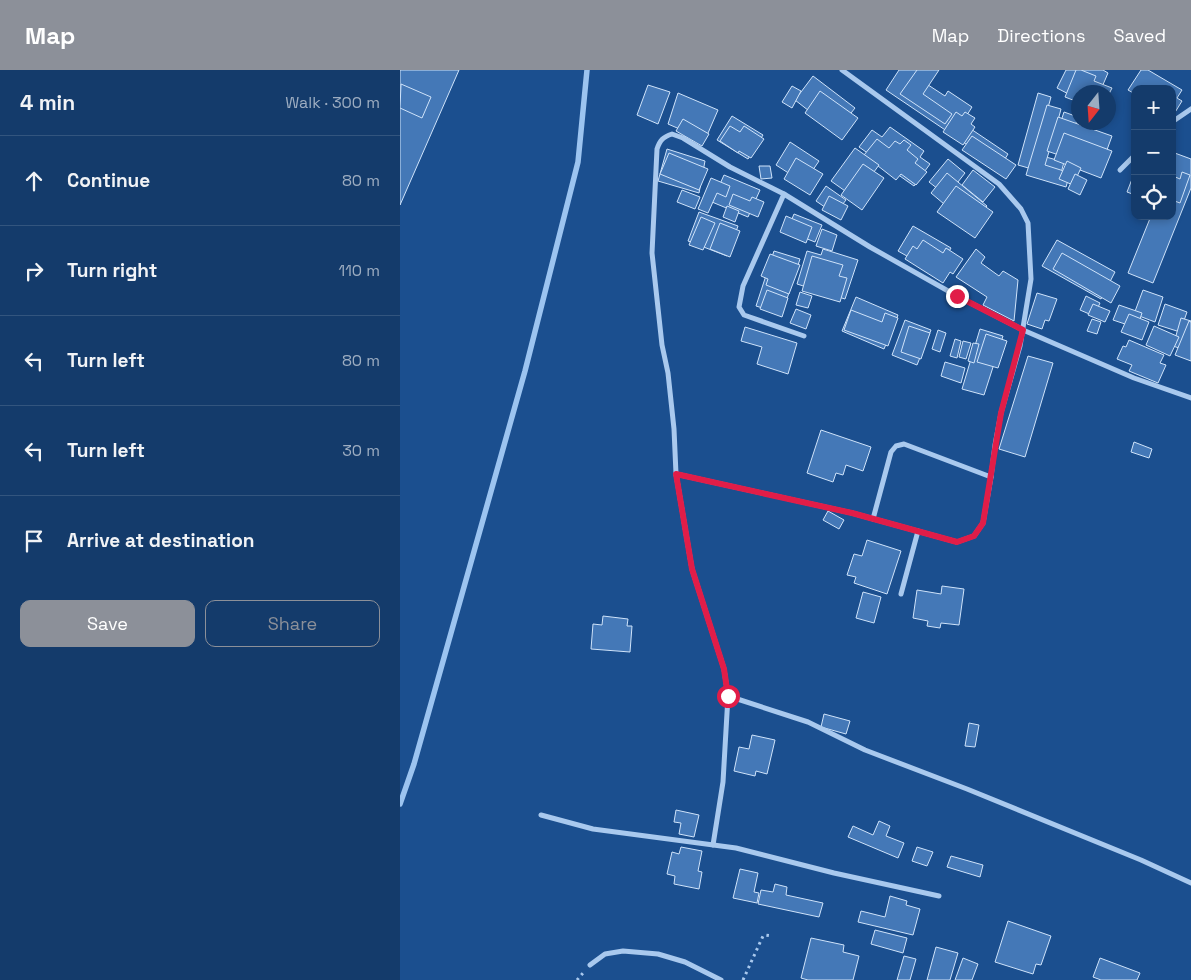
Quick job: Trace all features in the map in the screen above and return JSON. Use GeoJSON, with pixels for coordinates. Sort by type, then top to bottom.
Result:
{"type":"FeatureCollection","features":[{"type":"Feature","properties":{"kind":"street"},"geometry":{"type":"LineString","coordinates":[[676,474],[873,519],[957,542],[974,536],[983,523],[1001,413],[1023,330],[1031,279],[1028,223],[1022,209],[998,184],[842,70]]}},
{"type":"Feature","properties":{"kind":"street"},"geometry":{"type":"LineString","coordinates":[[1176,119],[1191,110]]}},
{"type":"Feature","properties":{"kind":"street"},"geometry":{"type":"LineString","coordinates":[[713,845],[723,782],[728,696],[724,669],[692,569],[676,474],[670,391],[662,345],[652,253],[657,150],[664,136],[672,134],[684,138],[730,167],[784,194],[870,247],[957,296],[1023,330],[1134,378],[1191,398]]}},
{"type":"Feature","properties":{"kind":"street"},"geometry":{"type":"LineString","coordinates":[[1120,170],[1131,159]]}},
{"type":"Feature","properties":{"kind":"street"},"geometry":{"type":"LineString","coordinates":[[784,194],[742,286],[739,307],[744,314],[804,336]]}},
{"type":"Feature","properties":{"kind":"street"},"geometry":{"type":"LineString","coordinates":[[873,519],[891,452],[896,446],[904,444],[991,477]]}},
{"type":"Feature","properties":{"kind":"street"},"geometry":{"type":"LineString","coordinates":[[901,594],[918,531]]}},
{"type":"Feature","properties":{"kind":"street"},"geometry":{"type":"LineString","coordinates":[[728,696],[808,722],[865,750],[967,789],[1141,860],[1191,883]]}},
{"type":"Feature","properties":{"kind":"street"},"geometry":{"type":"LineString","coordinates":[[541,815],[593,828],[736,848],[834,873],[939,896]]}},
{"type":"Feature","properties":{"kind":"street"},"geometry":{"type":"LineString","coordinates":[[590,965],[605,954],[624,951],[658,954],[685,962],[721,980]]}},
{"type":"Feature","properties":{"kind":"path"},"geometry":{"type":"LineString","coordinates":[[743,980],[762,936],[772,936]]}},
{"type":"Feature","properties":{"kind":"building"},"geometry":{"type":"Polygon","coordinates":[[[400,70],[459,70],[400,205],[400,70]]]}},
{"type":"Feature","properties":{"kind":"building"},"geometry":{"type":"Polygon","coordinates":[[[899,70],[925,70],[919,79],[945,96],[948,91],[972,107],[962,123],[1008,154],[1000,167],[886,90],[899,70]]]}},
{"type":"Feature","properties":{"kind":"building"},"geometry":{"type":"Polygon","coordinates":[[[917,70],[939,70],[923,94],[952,114],[945,124],[900,94],[917,70]]]}},
{"type":"Feature","properties":{"kind":"building"},"geometry":{"type":"Polygon","coordinates":[[[1066,70],[1103,70],[1108,73],[1103,85],[1071,85],[1071,95],[1057,88],[1066,70]]]}},
{"type":"Feature","properties":{"kind":"building"},"geometry":{"type":"Polygon","coordinates":[[[1076,70],[1096,76],[1094,81],[1104,85],[1071,85],[1071,99],[1065,97],[1076,70]]]}},
{"type":"Feature","properties":{"kind":"building"},"geometry":{"type":"Polygon","coordinates":[[[1141,70],[1148,70],[1174,85],[1131,85],[1141,70]]]}},
{"type":"Feature","properties":{"kind":"building"},"geometry":{"type":"Polygon","coordinates":[[[813,76],[855,108],[836,132],[795,100],[813,76]]]}},
{"type":"Feature","properties":{"kind":"building"},"geometry":{"type":"Polygon","coordinates":[[[401,84],[431,97],[422,118],[400,108],[401,84]]]}},
{"type":"Feature","properties":{"kind":"building"},"geometry":{"type":"Polygon","coordinates":[[[648,85],[670,92],[658,124],[637,115],[648,85]]]}},
{"type":"Feature","properties":{"kind":"building"},"geometry":{"type":"Polygon","coordinates":[[[792,86],[801,91],[792,108],[782,102],[792,86]]]}},
{"type":"Feature","properties":{"kind":"building"},"geometry":{"type":"Polygon","coordinates":[[[1176,86],[1182,90],[1177,98],[1182,101],[1176,111],[1176,86]]]}},
{"type":"Feature","properties":{"kind":"building"},"geometry":{"type":"Polygon","coordinates":[[[820,91],[858,118],[842,140],[805,113],[820,91]]]}},
{"type":"Feature","properties":{"kind":"building"},"geometry":{"type":"Polygon","coordinates":[[[678,93],[718,110],[705,140],[668,124],[678,93]]]}},
{"type":"Feature","properties":{"kind":"building"},"geometry":{"type":"Polygon","coordinates":[[[1038,93],[1051,97],[1035,154],[1064,162],[1060,177],[1018,165],[1038,93]]]}},
{"type":"Feature","properties":{"kind":"building"},"geometry":{"type":"Polygon","coordinates":[[[1047,105],[1061,109],[1056,136],[1054,135],[1045,165],[1070,173],[1066,187],[1026,175],[1047,105]]]}},
{"type":"Feature","properties":{"kind":"building"},"geometry":{"type":"Polygon","coordinates":[[[956,112],[962,116],[965,112],[975,118],[971,124],[975,127],[963,145],[943,132],[956,112]]]}},
{"type":"Feature","properties":{"kind":"building"},"geometry":{"type":"Polygon","coordinates":[[[1064,112],[1071,114],[1071,130],[1074,130],[1073,132],[1059,127],[1064,112]]]}},
{"type":"Feature","properties":{"kind":"building"},"geometry":{"type":"Polygon","coordinates":[[[732,116],[763,135],[748,159],[717,140],[732,116]]]}},
{"type":"Feature","properties":{"kind":"building"},"geometry":{"type":"Polygon","coordinates":[[[1058,117],[1071,122],[1071,130],[1095,130],[1112,136],[1100,169],[1047,151],[1058,117]]]}},
{"type":"Feature","properties":{"kind":"building"},"geometry":{"type":"Polygon","coordinates":[[[683,119],[709,134],[702,146],[676,131],[683,119]]]}},
{"type":"Feature","properties":{"kind":"building"},"geometry":{"type":"Polygon","coordinates":[[[730,126],[740,132],[744,126],[764,139],[751,158],[739,151],[738,153],[720,141],[730,126]]]}},
{"type":"Feature","properties":{"kind":"building"},"geometry":{"type":"Polygon","coordinates":[[[890,127],[924,151],[920,157],[930,164],[914,186],[859,147],[872,130],[882,137],[890,127]]]}},
{"type":"Feature","properties":{"kind":"building"},"geometry":{"type":"Polygon","coordinates":[[[1064,133],[1112,151],[1101,178],[1054,160],[1064,133]]]}},
{"type":"Feature","properties":{"kind":"building"},"geometry":{"type":"Polygon","coordinates":[[[972,136],[1016,165],[1006,179],[962,150],[972,136]]]}},
{"type":"Feature","properties":{"kind":"building"},"geometry":{"type":"Polygon","coordinates":[[[877,139],[889,148],[895,141],[900,144],[904,140],[911,145],[907,150],[918,159],[915,163],[927,172],[916,185],[901,174],[896,180],[864,155],[877,139]]]}},
{"type":"Feature","properties":{"kind":"building"},"geometry":{"type":"Polygon","coordinates":[[[790,142],[819,161],[804,183],[776,165],[790,142]]]}},
{"type":"Feature","properties":{"kind":"building"},"geometry":{"type":"Polygon","coordinates":[[[855,148],[879,165],[855,198],[831,181],[855,148]]]}},
{"type":"Feature","properties":{"kind":"building"},"geometry":{"type":"Polygon","coordinates":[[[667,149],[705,161],[699,193],[658,181],[667,149]]]}},
{"type":"Feature","properties":{"kind":"building"},"geometry":{"type":"Polygon","coordinates":[[[669,153],[708,169],[699,190],[660,174],[669,153]]]}},
{"type":"Feature","properties":{"kind":"building"},"geometry":{"type":"Polygon","coordinates":[[[1176,153],[1191,159],[1191,188],[1153,283],[1128,273],[1149,220],[1176,220],[1176,153]]]}},
{"type":"Feature","properties":{"kind":"building"},"geometry":{"type":"Polygon","coordinates":[[[796,158],[823,174],[810,195],[784,179],[796,158]]]}},
{"type":"Feature","properties":{"kind":"building"},"geometry":{"type":"Polygon","coordinates":[[[948,159],[965,173],[947,196],[929,182],[948,159]]]}},
{"type":"Feature","properties":{"kind":"building"},"geometry":{"type":"Polygon","coordinates":[[[1067,161],[1081,168],[1073,185],[1059,179],[1067,161]]]}},
{"type":"Feature","properties":{"kind":"building"},"geometry":{"type":"Polygon","coordinates":[[[863,164],[884,178],[862,210],[841,195],[863,164]]]}},
{"type":"Feature","properties":{"kind":"building"},"geometry":{"type":"Polygon","coordinates":[[[759,166],[770,166],[772,178],[761,179],[759,166]]]}},
{"type":"Feature","properties":{"kind":"building"},"geometry":{"type":"Polygon","coordinates":[[[973,170],[995,187],[983,202],[962,185],[973,170]]]}},
{"type":"Feature","properties":{"kind":"building"},"geometry":{"type":"Polygon","coordinates":[[[1182,172],[1190,175],[1180,203],[1176,202],[1176,177],[1180,179],[1182,172]]]}},
{"type":"Feature","properties":{"kind":"building"},"geometry":{"type":"Polygon","coordinates":[[[947,173],[987,206],[970,226],[931,193],[947,173]]]}},
{"type":"Feature","properties":{"kind":"building"},"geometry":{"type":"Polygon","coordinates":[[[1075,174],[1087,180],[1080,195],[1068,189],[1075,174]]]}},
{"type":"Feature","properties":{"kind":"building"},"geometry":{"type":"Polygon","coordinates":[[[724,175],[760,190],[748,217],[712,202],[724,175]]]}},
{"type":"Feature","properties":{"kind":"building"},"geometry":{"type":"Polygon","coordinates":[[[711,178],[730,186],[726,197],[717,193],[708,213],[698,209],[711,178]]]}},
{"type":"Feature","properties":{"kind":"building"},"geometry":{"type":"Polygon","coordinates":[[[1131,182],[1131,194],[1127,192],[1131,182]]]}},
{"type":"Feature","properties":{"kind":"building"},"geometry":{"type":"Polygon","coordinates":[[[826,186],[846,200],[835,214],[816,201],[826,186]]]}},
{"type":"Feature","properties":{"kind":"building"},"geometry":{"type":"Polygon","coordinates":[[[956,186],[993,212],[975,238],[937,212],[956,186]]]}},
{"type":"Feature","properties":{"kind":"building"},"geometry":{"type":"Polygon","coordinates":[[[682,190],[700,197],[695,209],[677,202],[682,190]]]}},
{"type":"Feature","properties":{"kind":"building"},"geometry":{"type":"Polygon","coordinates":[[[733,194],[750,201],[752,197],[764,202],[758,217],[729,205],[733,194]]]}},
{"type":"Feature","properties":{"kind":"building"},"geometry":{"type":"Polygon","coordinates":[[[829,196],[848,206],[841,220],[822,210],[829,196]]]}},
{"type":"Feature","properties":{"kind":"building"},"geometry":{"type":"Polygon","coordinates":[[[727,206],[739,211],[735,222],[723,217],[727,206]]]}},
{"type":"Feature","properties":{"kind":"building"},"geometry":{"type":"Polygon","coordinates":[[[699,212],[738,226],[727,256],[688,241],[699,212]]]}},
{"type":"Feature","properties":{"kind":"building"},"geometry":{"type":"Polygon","coordinates":[[[794,214],[822,225],[815,242],[787,231],[794,214]]]}},
{"type":"Feature","properties":{"kind":"building"},"geometry":{"type":"Polygon","coordinates":[[[786,216],[812,227],[806,243],[780,232],[786,216]]]}},
{"type":"Feature","properties":{"kind":"building"},"geometry":{"type":"Polygon","coordinates":[[[701,217],[715,223],[703,250],[689,245],[701,217]]]}},
{"type":"Feature","properties":{"kind":"building"},"geometry":{"type":"Polygon","coordinates":[[[720,223],[740,231],[730,257],[710,249],[720,223]]]}},
{"type":"Feature","properties":{"kind":"building"},"geometry":{"type":"Polygon","coordinates":[[[913,226],[951,248],[937,273],[898,251],[913,226]]]}},
{"type":"Feature","properties":{"kind":"building"},"geometry":{"type":"Polygon","coordinates":[[[822,229],[837,235],[832,251],[816,246],[822,229]]]}},
{"type":"Feature","properties":{"kind":"building"},"geometry":{"type":"Polygon","coordinates":[[[923,240],[943,253],[946,248],[963,259],[953,274],[950,272],[943,283],[905,259],[913,246],[917,249],[923,240]]]}},
{"type":"Feature","properties":{"kind":"building"},"geometry":{"type":"Polygon","coordinates":[[[1057,240],[1115,272],[1101,299],[1042,266],[1057,240]]]}},
{"type":"Feature","properties":{"kind":"building"},"geometry":{"type":"Polygon","coordinates":[[[823,249],[858,260],[845,299],[797,284],[807,251],[821,255],[823,249]]]}},
{"type":"Feature","properties":{"kind":"building"},"geometry":{"type":"Polygon","coordinates":[[[976,249],[985,257],[981,263],[999,276],[1003,271],[1018,280],[1014,321],[983,305],[987,297],[956,277],[976,249]]]}},
{"type":"Feature","properties":{"kind":"building"},"geometry":{"type":"Polygon","coordinates":[[[774,251],[800,259],[782,314],[756,306],[774,251]]]}},
{"type":"Feature","properties":{"kind":"building"},"geometry":{"type":"Polygon","coordinates":[[[1062,253],[1120,286],[1111,303],[1053,269],[1062,253]]]}},
{"type":"Feature","properties":{"kind":"building"},"geometry":{"type":"Polygon","coordinates":[[[770,254],[800,265],[789,294],[766,285],[768,279],[761,276],[770,254]]]}},
{"type":"Feature","properties":{"kind":"building"},"geometry":{"type":"Polygon","coordinates":[[[812,256],[843,265],[839,276],[847,278],[840,302],[802,291],[812,256]]]}},
{"type":"Feature","properties":{"kind":"building"},"geometry":{"type":"Polygon","coordinates":[[[767,290],[788,298],[782,317],[760,309],[767,290]]]}},
{"type":"Feature","properties":{"kind":"building"},"geometry":{"type":"Polygon","coordinates":[[[1143,290],[1163,297],[1155,322],[1134,314],[1143,290]]]}},
{"type":"Feature","properties":{"kind":"building"},"geometry":{"type":"Polygon","coordinates":[[[800,292],[812,296],[808,308],[796,305],[800,292]]]}},
{"type":"Feature","properties":{"kind":"building"},"geometry":{"type":"Polygon","coordinates":[[[1037,293],[1057,299],[1049,321],[1045,320],[1042,329],[1027,324],[1037,293]]]}},
{"type":"Feature","properties":{"kind":"building"},"geometry":{"type":"Polygon","coordinates":[[[1086,296],[1100,303],[1094,316],[1080,310],[1086,296]]]}},
{"type":"Feature","properties":{"kind":"building"},"geometry":{"type":"Polygon","coordinates":[[[856,297],[898,315],[884,349],[842,331],[856,297]]]}},
{"type":"Feature","properties":{"kind":"building"},"geometry":{"type":"Polygon","coordinates":[[[1093,304],[1110,311],[1105,322],[1088,315],[1093,304]]]}},
{"type":"Feature","properties":{"kind":"building"},"geometry":{"type":"Polygon","coordinates":[[[1165,304],[1187,312],[1180,332],[1158,325],[1165,304]]]}},
{"type":"Feature","properties":{"kind":"building"},"geometry":{"type":"Polygon","coordinates":[[[1119,305],[1142,313],[1137,328],[1113,320],[1119,305]]]}},
{"type":"Feature","properties":{"kind":"building"},"geometry":{"type":"Polygon","coordinates":[[[796,309],[811,315],[806,329],[790,323],[796,309]]]}},
{"type":"Feature","properties":{"kind":"building"},"geometry":{"type":"Polygon","coordinates":[[[851,310],[882,322],[885,313],[898,318],[888,346],[844,330],[851,310]]]}},
{"type":"Feature","properties":{"kind":"building"},"geometry":{"type":"Polygon","coordinates":[[[1129,314],[1149,322],[1142,340],[1121,332],[1129,314]]]}},
{"type":"Feature","properties":{"kind":"building"},"geometry":{"type":"Polygon","coordinates":[[[1181,318],[1191,321],[1191,340],[1188,351],[1173,346],[1181,318]]]}},
{"type":"Feature","properties":{"kind":"building"},"geometry":{"type":"Polygon","coordinates":[[[1092,319],[1101,322],[1097,334],[1087,331],[1092,319]]]}},
{"type":"Feature","properties":{"kind":"building"},"geometry":{"type":"Polygon","coordinates":[[[905,320],[931,330],[917,365],[892,355],[905,320]]]}},
{"type":"Feature","properties":{"kind":"building"},"geometry":{"type":"Polygon","coordinates":[[[1189,321],[1191,322],[1191,361],[1175,355],[1189,321]]]}},
{"type":"Feature","properties":{"kind":"building"},"geometry":{"type":"Polygon","coordinates":[[[909,326],[930,333],[921,359],[901,352],[909,326]]]}},
{"type":"Feature","properties":{"kind":"building"},"geometry":{"type":"Polygon","coordinates":[[[1154,326],[1179,337],[1170,356],[1146,345],[1154,326]]]}},
{"type":"Feature","properties":{"kind":"building"},"geometry":{"type":"Polygon","coordinates":[[[745,327],[797,343],[788,374],[757,364],[762,347],[741,341],[745,327]]]}},
{"type":"Feature","properties":{"kind":"building"},"geometry":{"type":"Polygon","coordinates":[[[980,329],[1003,336],[984,395],[962,389],[980,329]]]}},
{"type":"Feature","properties":{"kind":"building"},"geometry":{"type":"Polygon","coordinates":[[[938,330],[946,333],[940,352],[932,349],[938,330]]]}},
{"type":"Feature","properties":{"kind":"building"},"geometry":{"type":"Polygon","coordinates":[[[986,334],[1007,341],[998,368],[977,362],[986,334]]]}},
{"type":"Feature","properties":{"kind":"building"},"geometry":{"type":"Polygon","coordinates":[[[955,339],[961,341],[957,358],[950,356],[955,339]]]}},
{"type":"Feature","properties":{"kind":"building"},"geometry":{"type":"Polygon","coordinates":[[[1129,340],[1164,355],[1160,363],[1166,365],[1158,383],[1129,371],[1132,365],[1117,359],[1123,346],[1126,347],[1129,340]]]}},
{"type":"Feature","properties":{"kind":"building"},"geometry":{"type":"Polygon","coordinates":[[[963,341],[971,343],[966,359],[959,357],[963,341]]]}},
{"type":"Feature","properties":{"kind":"building"},"geometry":{"type":"Polygon","coordinates":[[[973,343],[979,344],[974,363],[968,361],[973,343]]]}},
{"type":"Feature","properties":{"kind":"building"},"geometry":{"type":"Polygon","coordinates":[[[1028,356],[1053,363],[1025,457],[999,449],[1028,356]]]}},
{"type":"Feature","properties":{"kind":"building"},"geometry":{"type":"Polygon","coordinates":[[[945,362],[965,368],[961,383],[941,376],[945,362]]]}},
{"type":"Feature","properties":{"kind":"building"},"geometry":{"type":"Polygon","coordinates":[[[821,430],[871,447],[863,471],[846,465],[843,475],[836,473],[833,482],[807,473],[821,430]]]}},
{"type":"Feature","properties":{"kind":"building"},"geometry":{"type":"Polygon","coordinates":[[[1134,442],[1152,449],[1149,458],[1131,452],[1134,442]]]}},
{"type":"Feature","properties":{"kind":"building"},"geometry":{"type":"Polygon","coordinates":[[[828,511],[844,520],[839,529],[823,520],[828,511]]]}},
{"type":"Feature","properties":{"kind":"building"},"geometry":{"type":"Polygon","coordinates":[[[867,540],[901,551],[887,594],[854,583],[856,577],[847,575],[854,554],[862,556],[867,540]]]}},
{"type":"Feature","properties":{"kind":"building"},"geometry":{"type":"Polygon","coordinates":[[[942,586],[964,589],[959,625],[941,623],[940,628],[927,626],[928,621],[913,618],[917,590],[941,594],[942,586]]]}},
{"type":"Feature","properties":{"kind":"building"},"geometry":{"type":"Polygon","coordinates":[[[863,592],[881,597],[874,623],[856,618],[863,592]]]}},
{"type":"Feature","properties":{"kind":"building"},"geometry":{"type":"Polygon","coordinates":[[[603,616],[628,619],[627,626],[632,626],[630,652],[591,649],[593,624],[602,625],[603,616]]]}},
{"type":"Feature","properties":{"kind":"building"},"geometry":{"type":"Polygon","coordinates":[[[824,714],[850,721],[846,734],[821,727],[824,714]]]}},
{"type":"Feature","properties":{"kind":"building"},"geometry":{"type":"Polygon","coordinates":[[[969,723],[979,725],[975,747],[965,746],[969,723]]]}},
{"type":"Feature","properties":{"kind":"building"},"geometry":{"type":"Polygon","coordinates":[[[752,735],[775,740],[767,774],[756,771],[755,776],[734,771],[739,747],[749,749],[752,735]]]}},
{"type":"Feature","properties":{"kind":"building"},"geometry":{"type":"Polygon","coordinates":[[[676,810],[699,815],[694,837],[679,834],[681,823],[674,822],[676,810]]]}},
{"type":"Feature","properties":{"kind":"building"},"geometry":{"type":"Polygon","coordinates":[[[879,821],[890,826],[886,836],[904,843],[898,858],[848,837],[853,826],[873,835],[879,821]]]}},
{"type":"Feature","properties":{"kind":"building"},"geometry":{"type":"Polygon","coordinates":[[[681,847],[702,851],[698,871],[702,872],[699,889],[674,884],[675,876],[667,874],[672,852],[679,854],[681,847]]]}},
{"type":"Feature","properties":{"kind":"building"},"geometry":{"type":"Polygon","coordinates":[[[917,847],[933,852],[927,866],[912,861],[917,847]]]}},
{"type":"Feature","properties":{"kind":"building"},"geometry":{"type":"Polygon","coordinates":[[[951,856],[983,865],[980,877],[947,867],[951,856]]]}},
{"type":"Feature","properties":{"kind":"building"},"geometry":{"type":"Polygon","coordinates":[[[740,869],[758,873],[754,892],[759,893],[757,903],[733,898],[740,869]]]}},
{"type":"Feature","properties":{"kind":"building"},"geometry":{"type":"Polygon","coordinates":[[[775,884],[787,887],[786,895],[823,903],[819,917],[758,904],[761,890],[773,892],[775,884]]]}},
{"type":"Feature","properties":{"kind":"building"},"geometry":{"type":"Polygon","coordinates":[[[890,896],[907,901],[906,905],[920,909],[913,935],[858,922],[861,911],[885,917],[890,896]]]}},
{"type":"Feature","properties":{"kind":"building"},"geometry":{"type":"Polygon","coordinates":[[[1008,921],[1051,936],[1041,965],[1036,964],[1033,974],[995,962],[1008,921]]]}},
{"type":"Feature","properties":{"kind":"building"},"geometry":{"type":"Polygon","coordinates":[[[875,930],[907,938],[903,953],[871,944],[875,930]]]}},
{"type":"Feature","properties":{"kind":"building"},"geometry":{"type":"Polygon","coordinates":[[[811,938],[844,945],[843,952],[859,956],[853,980],[808,980],[801,978],[811,938]]]}},
{"type":"Feature","properties":{"kind":"building"},"geometry":{"type":"Polygon","coordinates":[[[936,947],[958,953],[950,980],[927,980],[936,947]]]}},
{"type":"Feature","properties":{"kind":"building"},"geometry":{"type":"Polygon","coordinates":[[[904,956],[916,959],[910,980],[897,980],[904,956]]]}},
{"type":"Feature","properties":{"kind":"building"},"geometry":{"type":"Polygon","coordinates":[[[963,958],[978,964],[972,980],[955,980],[963,958]]]}},
{"type":"Feature","properties":{"kind":"building"},"geometry":{"type":"Polygon","coordinates":[[[1100,958],[1140,973],[1137,980],[1101,980],[1093,977],[1100,958]]]}},
{"type":"Feature","properties":{"kind":"waterway"},"geometry":{"type":"LineString","coordinates":[[400,804],[414,764],[525,371],[578,162],[587,70]]}},
{"type":"Feature","properties":{"kind":"route"},"geometry":{"type":"LineString","coordinates":[[728,696],[724,669],[692,569],[676,474],[852,513],[957,542],[974,536],[983,523],[1001,413],[1023,330],[957,296]]}}]}
